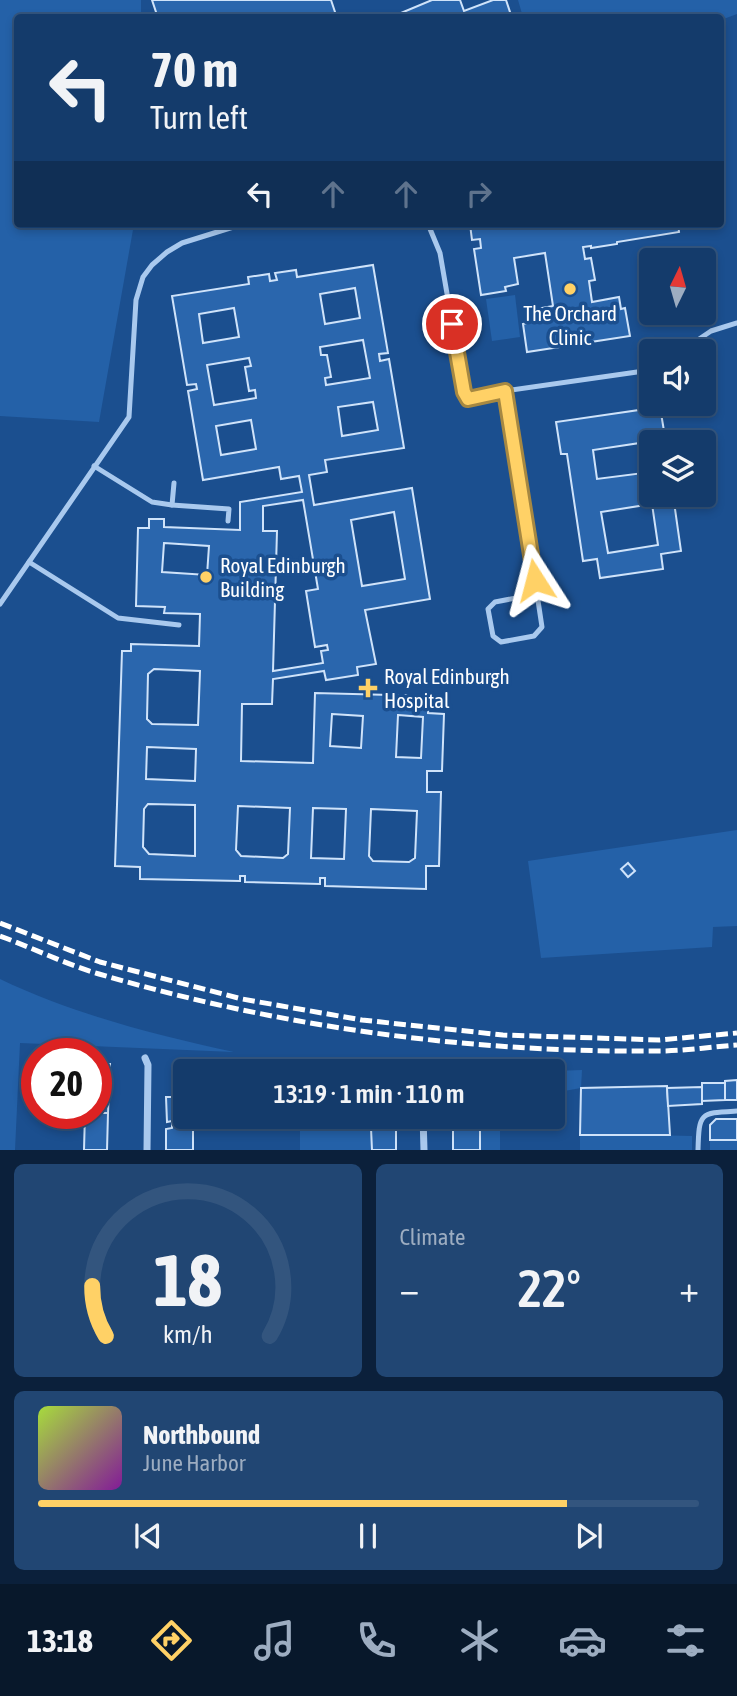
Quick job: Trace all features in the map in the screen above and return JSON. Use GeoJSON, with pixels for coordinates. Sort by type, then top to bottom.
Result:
{"type":"FeatureCollection","features":[{"type":"Feature","properties":{"kind":"street"},"geometry":{"type":"LineString","coordinates":[[145,1058],[148,1065],[147,1150]]}},
{"type":"Feature","properties":{"kind":"street"},"geometry":{"type":"LineString","coordinates":[[423,1129],[424,1150]]}},
{"type":"Feature","properties":{"kind":"lane"},"geometry":{"type":"LineString","coordinates":[[0,604],[129,417],[136,300],[143,277],[152,265],[182,243],[230,228]]}},
{"type":"Feature","properties":{"kind":"lane"},"geometry":{"type":"LineString","coordinates":[[430,228],[440,253],[464,392],[468,399],[639,372]]}},
{"type":"Feature","properties":{"kind":"lane"},"geometry":{"type":"LineString","coordinates":[[699,339],[711,331],[737,323]]}},
{"type":"Feature","properties":{"kind":"lane"},"geometry":{"type":"LineString","coordinates":[[505,391],[537,594],[542,627],[534,636],[501,642],[494,636],[488,609],[495,602],[537,594]]}},
{"type":"Feature","properties":{"kind":"lane"},"geometry":{"type":"LineString","coordinates":[[94,466],[152,502],[229,509],[228,521]]}},
{"type":"Feature","properties":{"kind":"lane"},"geometry":{"type":"LineString","coordinates":[[172,505],[174,483]]}},
{"type":"Feature","properties":{"kind":"lane"},"geometry":{"type":"LineString","coordinates":[[29,562],[118,618],[179,625]]}},
{"type":"Feature","properties":{"kind":"lane"},"geometry":{"type":"LineString","coordinates":[[698,1150],[699,1124],[703,1117],[710,1113],[737,1111]]}},
{"type":"Feature","properties":{"kind":"shaded area"},"geometry":{"type":"Polygon","coordinates":[[[0,0],[141,0],[141,14],[14,14],[14,228],[133,228],[99,422],[0,416],[0,0]]]}},
{"type":"Feature","properties":{"kind":"shaded area"},"geometry":{"type":"Polygon","coordinates":[[[518,0],[737,0],[737,14],[724,19],[724,14],[522,14],[518,0]]]}},
{"type":"Feature","properties":{"kind":"shaded area"},"geometry":{"type":"Polygon","coordinates":[[[515,295],[520,337],[492,341],[486,299],[515,295]]]}},
{"type":"Feature","properties":{"kind":"shaded area"},"geometry":{"type":"Polygon","coordinates":[[[737,830],[737,926],[713,927],[712,947],[541,958],[528,861],[737,830]]]}},
{"type":"Feature","properties":{"kind":"shaded area"},"geometry":{"type":"Polygon","coordinates":[[[0,979],[56,1003],[115,1022],[234,1052],[112,1047],[112,1038],[21,1038],[15,1150],[0,1150],[0,979]]]}},
{"type":"Feature","properties":{"kind":"shaded area"},"geometry":{"type":"Polygon","coordinates":[[[582,1070],[581,1088],[565,1091],[565,1071],[582,1070]]]}},
{"type":"Feature","properties":{"kind":"shaded area"},"geometry":{"type":"Polygon","coordinates":[[[300,1129],[371,1129],[372,1150],[300,1150],[300,1129]]]}},
{"type":"Feature","properties":{"kind":"shaded area"},"geometry":{"type":"Polygon","coordinates":[[[480,1129],[500,1129],[500,1150],[480,1150],[480,1129]]]}},
{"type":"Feature","properties":{"kind":"shaded area"},"geometry":{"type":"Polygon","coordinates":[[[580,1135],[692,1136],[692,1150],[580,1150],[580,1135]]]}},
{"type":"Feature","properties":{"kind":"shaded area"},"geometry":{"type":"Polygon","coordinates":[[[710,1140],[737,1140],[737,1150],[710,1150],[710,1140]]]}},
{"type":"Feature","properties":{"kind":"building"},"geometry":{"type":"Polygon","coordinates":[[[152,0],[331,0],[336,14],[157,14],[152,0]]]}},
{"type":"Feature","properties":{"kind":"building"},"geometry":{"type":"Polygon","coordinates":[[[432,0],[460,0],[464,11],[493,0],[506,0],[511,14],[399,14],[432,0]]]}},
{"type":"Feature","properties":{"kind":"building","name":"The Orchard Clinic"},"geometry":{"type":"Polygon","coordinates":[[[470,228],[678,228],[679,232],[617,244],[583,247],[585,259],[591,258],[595,280],[589,281],[592,302],[619,297],[621,309],[625,308],[630,336],[584,343],[583,334],[572,335],[573,345],[527,352],[523,324],[527,323],[525,311],[553,306],[545,253],[514,258],[518,284],[505,287],[506,291],[481,295],[474,249],[481,248],[480,239],[472,240],[470,228]]]}},
{"type":"Feature","properties":{"kind":"building","name":"Royal Edinburgh Building"},"geometry":{"type":"Polygon","coordinates":[[[373,265],[388,353],[379,354],[380,361],[389,359],[404,448],[325,460],[327,472],[309,475],[314,505],[412,488],[430,599],[365,610],[376,664],[357,667],[358,675],[326,680],[324,671],[273,679],[272,704],[242,704],[241,761],[313,763],[315,693],[429,696],[428,713],[444,714],[442,771],[427,771],[427,792],[441,792],[439,866],[426,866],[426,889],[325,886],[325,878],[320,878],[320,884],[245,882],[245,876],[240,876],[240,881],[140,879],[140,867],[115,866],[122,651],[131,651],[131,644],[199,646],[200,614],[164,613],[165,607],[136,606],[138,528],[149,528],[149,519],[164,519],[164,527],[240,530],[240,502],[302,492],[299,476],[281,479],[279,467],[203,480],[188,391],[197,389],[196,384],[187,385],[172,296],[249,284],[248,277],[269,274],[270,281],[277,280],[275,273],[296,270],[297,277],[373,265]],[[355,288],[320,294],[325,324],[360,318],[355,288]],[[234,308],[199,314],[203,343],[239,337],[234,308]],[[363,340],[320,347],[321,355],[327,355],[331,377],[325,378],[326,385],[370,378],[363,340]],[[249,358],[207,365],[214,405],[256,398],[255,390],[249,391],[245,367],[251,366],[249,358]],[[373,402],[338,407],[342,436],[378,430],[373,402]],[[251,420],[216,426],[221,455],[256,449],[251,420]],[[303,500],[263,506],[263,531],[277,531],[273,671],[323,663],[321,651],[328,650],[327,645],[315,647],[306,591],[318,589],[303,500]],[[394,512],[351,520],[362,586],[405,579],[394,512]],[[164,543],[162,572],[207,575],[209,546],[164,543]],[[154,669],[148,674],[147,719],[152,724],[198,725],[200,671],[154,669]],[[332,714],[330,746],[361,748],[363,716],[332,714]],[[398,715],[396,757],[421,758],[423,717],[398,715]],[[147,747],[146,779],[195,781],[196,749],[147,747]],[[148,804],[144,809],[143,847],[149,854],[195,856],[195,805],[148,804]],[[238,806],[236,850],[241,856],[283,858],[288,854],[290,808],[238,806]],[[313,808],[311,858],[344,859],[346,809],[313,808]],[[371,809],[369,856],[373,861],[409,862],[415,858],[417,811],[371,809]]]}},
{"type":"Feature","properties":{"kind":"building"},"geometry":{"type":"Polygon","coordinates":[[[639,410],[639,416],[662,416],[664,430],[639,430],[639,443],[593,450],[597,479],[639,474],[639,506],[601,512],[608,553],[658,545],[652,507],[675,507],[681,551],[661,554],[663,569],[600,578],[597,559],[583,561],[567,454],[561,454],[556,422],[639,410]]]}},
{"type":"Feature","properties":{"kind":"building"},"geometry":{"type":"Polygon","coordinates":[[[628,863],[635,871],[628,877],[621,869],[628,863]]]}},
{"type":"Feature","properties":{"kind":"building"},"geometry":{"type":"Polygon","coordinates":[[[737,1080],[737,1100],[725,1100],[725,1081],[737,1080]]]}},
{"type":"Feature","properties":{"kind":"building"},"geometry":{"type":"Polygon","coordinates":[[[702,1083],[725,1083],[725,1100],[702,1101],[702,1083]]]}},
{"type":"Feature","properties":{"kind":"building"},"geometry":{"type":"Polygon","coordinates":[[[667,1086],[670,1135],[580,1135],[581,1088],[667,1086]]]}},
{"type":"Feature","properties":{"kind":"building"},"geometry":{"type":"Polygon","coordinates":[[[702,1087],[702,1104],[668,1106],[667,1088],[702,1087]]]}},
{"type":"Feature","properties":{"kind":"building"},"geometry":{"type":"Polygon","coordinates":[[[166,1097],[173,1097],[173,1129],[193,1129],[193,1150],[166,1150],[166,1129],[172,1128],[172,1121],[167,1122],[166,1097]]]}},
{"type":"Feature","properties":{"kind":"building"},"geometry":{"type":"Polygon","coordinates":[[[716,1119],[737,1119],[737,1140],[710,1140],[710,1125],[716,1119]]]}},
{"type":"Feature","properties":{"kind":"building"},"geometry":{"type":"Polygon","coordinates":[[[85,1129],[108,1129],[107,1150],[84,1150],[85,1129]]]}},
{"type":"Feature","properties":{"kind":"building"},"geometry":{"type":"Polygon","coordinates":[[[371,1129],[396,1129],[396,1150],[372,1150],[371,1129]]]}},
{"type":"Feature","properties":{"kind":"building"},"geometry":{"type":"Polygon","coordinates":[[[453,1129],[480,1129],[480,1150],[453,1150],[453,1129]]]}},
{"type":"Feature","properties":{"kind":"railway"},"geometry":{"type":"LineString","coordinates":[[0,923],[100,962],[242,999],[362,1020],[503,1035],[659,1040],[737,1033]]}},
{"type":"Feature","properties":{"kind":"railway"},"geometry":{"type":"LineString","coordinates":[[0,936],[86,970],[167,993],[236,1009],[376,1033],[516,1047],[587,1050],[668,1051],[737,1045]]}},
{"type":"Feature","properties":{"kind":"place","name":"The Orchard Clinic"},"geometry":{"type":"Point","coordinates":[570,289]}},
{"type":"Feature","properties":{"kind":"place","name":"Royal Edinburgh Building"},"geometry":{"type":"Point","coordinates":[206,577]}},
{"type":"Feature","properties":{"kind":"place","name":"Royal Edinburgh Hospital"},"geometry":{"type":"Point","coordinates":[368,688]}},
{"type":"Feature","properties":{"kind":"route"},"geometry":{"type":"LineString","coordinates":[[452,324],[464,392],[468,399],[505,391],[535,580]]}}]}
